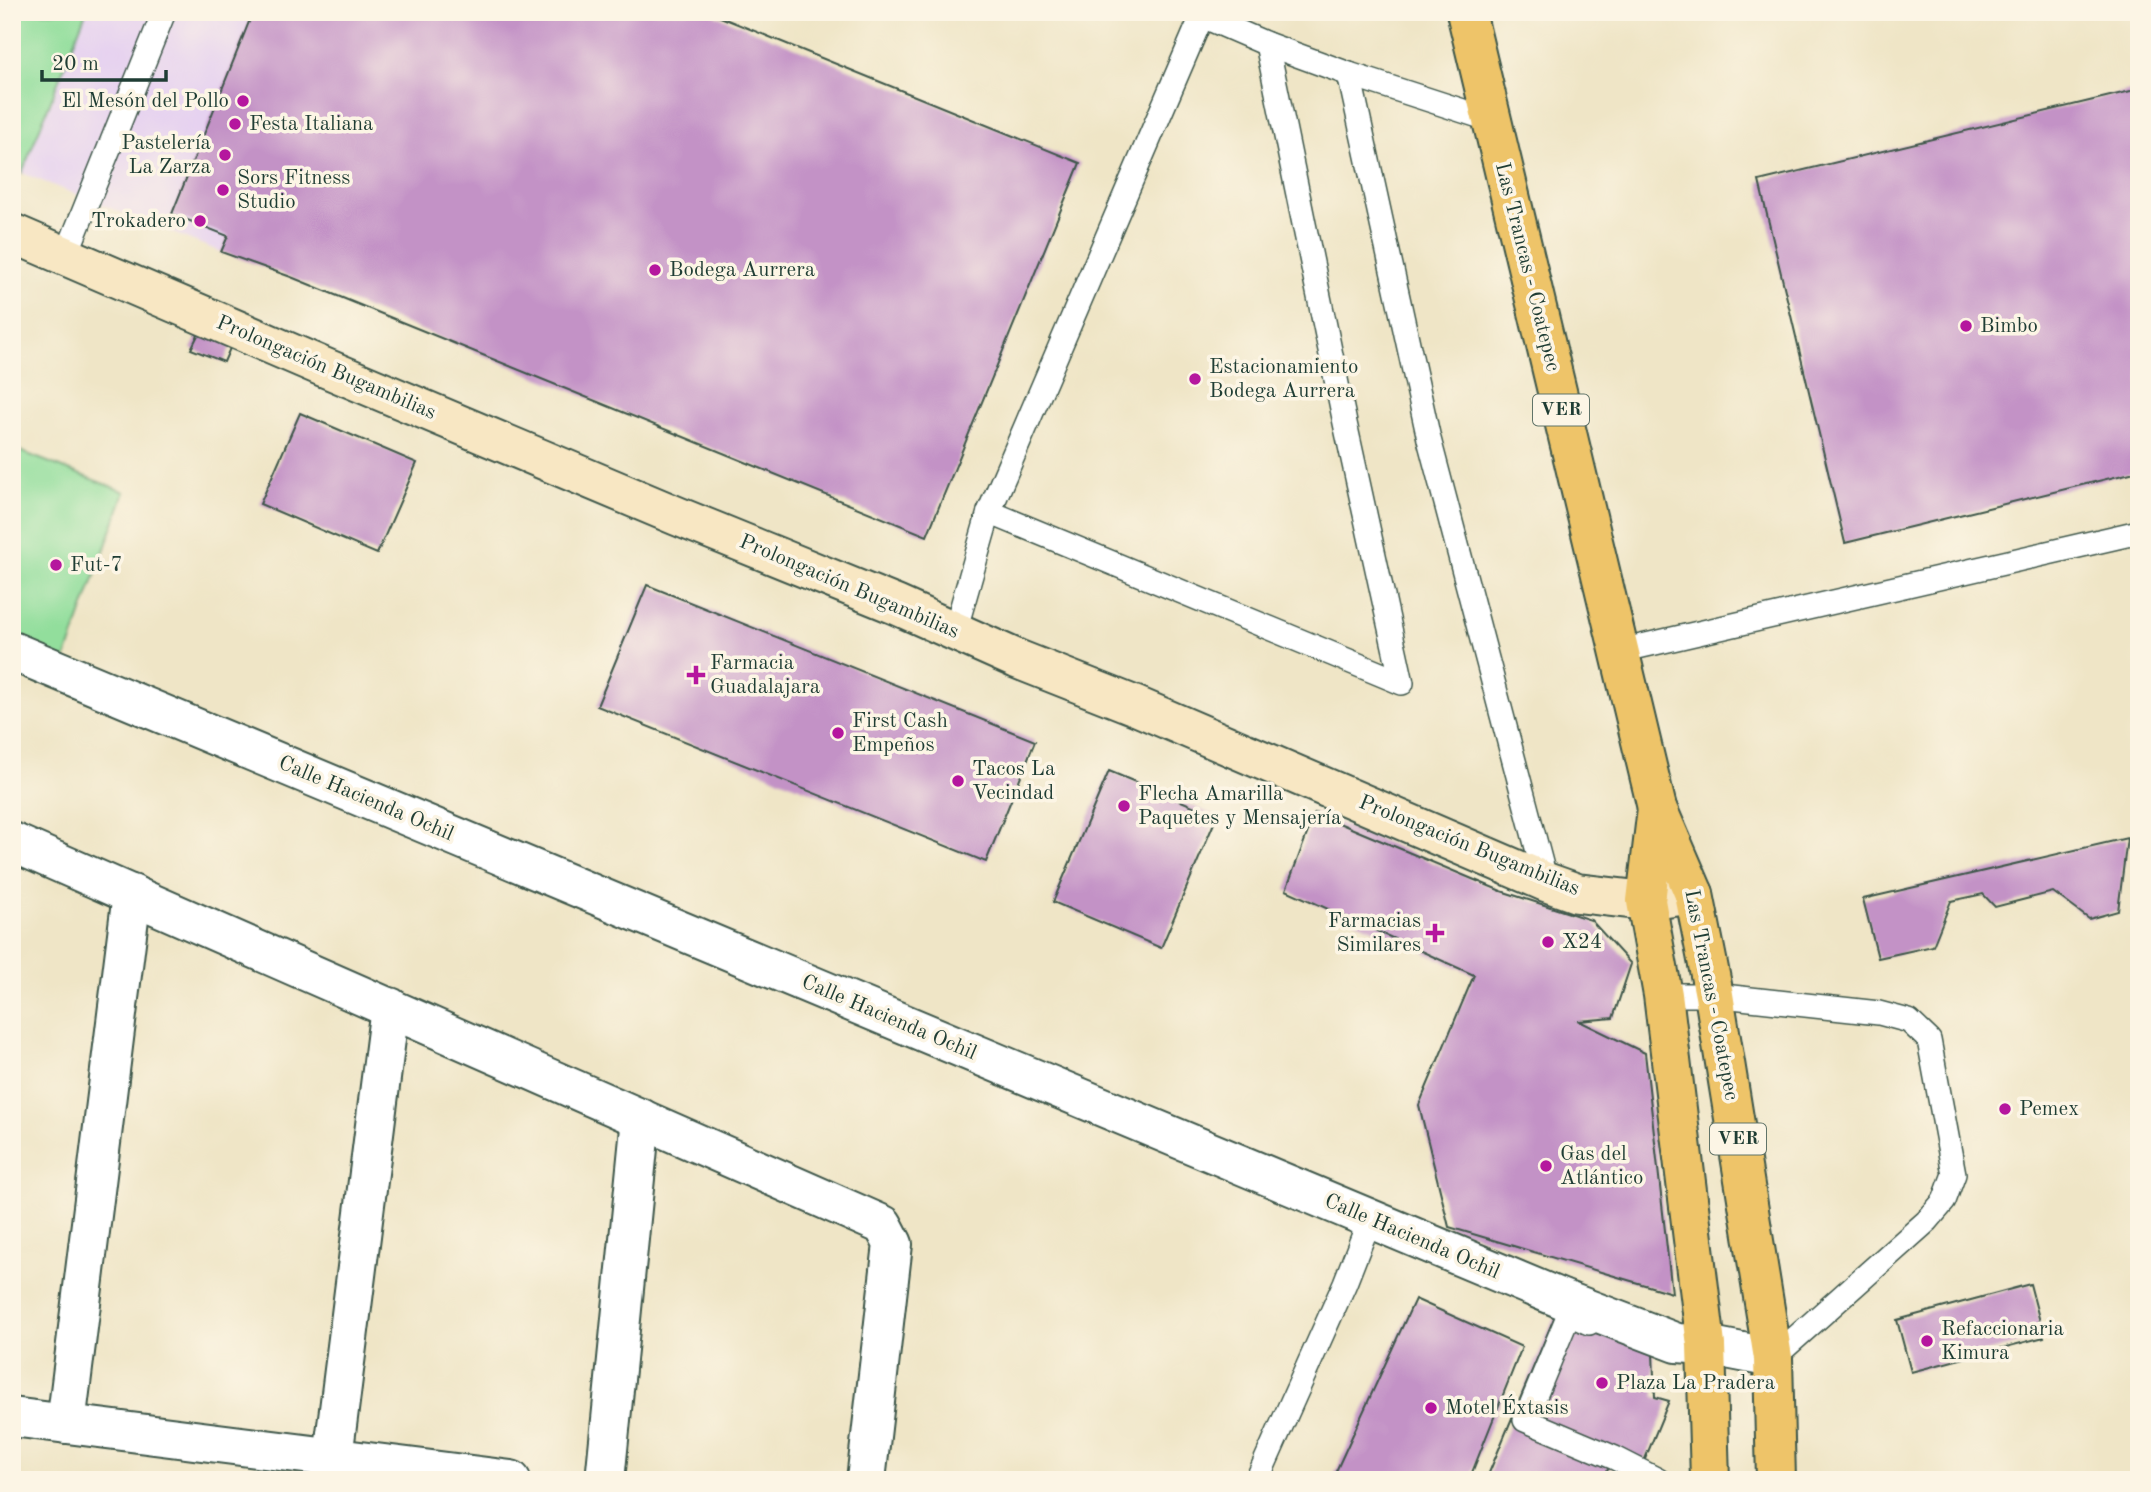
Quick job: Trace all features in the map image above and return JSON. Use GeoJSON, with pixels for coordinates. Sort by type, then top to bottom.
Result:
{"type":"FeatureCollection","features":[{"type":"Feature","properties":{"kind":"main road","name":"Las Trancas - Coatepec"},"geometry":{"type":"LineString","coordinates":[[1466,12],[1657,808],[1694,894],[1714,995],[1773,1358],[1776,1480]]}},
{"type":"Feature","properties":{"kind":"main road","name":"Las Trancas - Coatepec"},"geometry":{"type":"LineString","coordinates":[[1657,808],[1646,901],[1663,995],[1707,1360],[1710,1480]]}},
{"type":"Feature","properties":{"kind":"street","name":"Prolongación Bugambilias"},"geometry":{"type":"LineString","coordinates":[[12,233],[65,258],[1017,659],[1086,685],[1546,882],[1577,893],[1646,901],[1694,894]]}},
{"type":"Feature","properties":{"kind":"street","name":"Calle Hacienda Ochil"},"geometry":{"type":"LineString","coordinates":[[12,651],[1562,1299],[1677,1343],[1707,1360],[1773,1358]]}},
{"type":"Feature","properties":{"kind":"street"},"geometry":{"type":"LineString","coordinates":[[12,842],[883,1225],[893,1244],[866,1480]]}},
{"type":"Feature","properties":{"kind":"street"},"geometry":{"type":"LineString","coordinates":[[66,1424],[132,894]]}},
{"type":"Feature","properties":{"kind":"street"},"geometry":{"type":"LineString","coordinates":[[333,1457],[390,1007]]}},
{"type":"Feature","properties":{"kind":"street"},"geometry":{"type":"LineString","coordinates":[[605,1480],[641,1118]]}},
{"type":"Feature","properties":{"kind":"street"},"geometry":{"type":"LineString","coordinates":[[12,1417],[510,1480]]}},
{"type":"Feature","properties":{"kind":"lane"},"geometry":{"type":"LineString","coordinates":[[65,258],[164,12]]}},
{"type":"Feature","properties":{"kind":"lane"},"geometry":{"type":"LineString","coordinates":[[955,631],[989,512],[1197,14],[1267,44],[1349,74],[1491,120]]}},
{"type":"Feature","properties":{"kind":"lane"},"geometry":{"type":"LineString","coordinates":[[989,512],[1402,683],[1267,44]]}},
{"type":"Feature","properties":{"kind":"lane"},"geometry":{"type":"LineString","coordinates":[[1349,74],[1429,439],[1546,882]]}},
{"type":"Feature","properties":{"kind":"lane"},"geometry":{"type":"LineString","coordinates":[[1620,652],[2139,532]]}},
{"type":"Feature","properties":{"kind":"lane"},"geometry":{"type":"LineString","coordinates":[[1663,995],[1714,995],[1879,1013],[1909,1021],[1929,1040],[1954,1174],[1944,1201],[1927,1221],[1773,1358]]}},
{"type":"Feature","properties":{"kind":"lane"},"geometry":{"type":"LineString","coordinates":[[1257,1480],[1345,1283],[1370,1219]]}},
{"type":"Feature","properties":{"kind":"lane"},"geometry":{"type":"LineString","coordinates":[[1658,1480],[1615,1458],[1525,1420],[1569,1314],[1707,1360]]}},
{"type":"Feature","properties":{"kind":"shaded area"},"geometry":{"type":"Polygon","coordinates":[[[86,12],[317,12],[221,252],[22,173],[86,12]]]}},
{"type":"Feature","properties":{"kind":"green space"},"geometry":{"type":"Polygon","coordinates":[[[12,12],[86,12],[22,173],[12,169],[12,12]]]}},
{"type":"Feature","properties":{"kind":"green space","name":"Fut-7"},"geometry":{"type":"Polygon","coordinates":[[[12,448],[125,492],[65,660],[12,638],[12,448]]]}},
{"type":"Feature","properties":{"kind":"building","name":"Bodega Aurrera"},"geometry":{"type":"Polygon","coordinates":[[[253,12],[708,12],[1080,163],[927,536],[291,277],[221,252],[228,236],[172,214],[253,12]]]}},
{"type":"Feature","properties":{"kind":"building","name":"Bimbo"},"geometry":{"type":"Polygon","coordinates":[[[2139,89],[2139,471],[1845,543],[1759,181],[2139,89]]]}},
{"type":"Feature","properties":{"kind":"building"},"geometry":{"type":"Polygon","coordinates":[[[206,319],[237,332],[224,362],[191,349],[206,319]]]}},
{"type":"Feature","properties":{"kind":"building"},"geometry":{"type":"Polygon","coordinates":[[[300,413],[417,463],[377,554],[260,504],[300,413]]]}},
{"type":"Feature","properties":{"kind":"building"},"geometry":{"type":"Polygon","coordinates":[[[647,585],[1035,741],[986,862],[597,706],[647,585]]]}},
{"type":"Feature","properties":{"kind":"building"},"geometry":{"type":"Polygon","coordinates":[[[1109,771],[1217,816],[1161,948],[1053,902],[1109,771]]]}},
{"type":"Feature","properties":{"kind":"building","name":"Gas del Atlántico"},"geometry":{"type":"Polygon","coordinates":[[[1315,813],[1501,891],[1591,920],[1631,964],[1613,1018],[1579,1021],[1645,1053],[1672,1293],[1449,1227],[1419,1105],[1474,975],[1286,890],[1315,813]]]}},
{"type":"Feature","properties":{"kind":"building"},"geometry":{"type":"Polygon","coordinates":[[[2127,838],[2118,911],[2089,919],[2053,892],[1995,907],[1983,894],[1951,901],[1933,946],[1878,958],[1863,899],[2127,838]]]}},
{"type":"Feature","properties":{"kind":"building"},"geometry":{"type":"Polygon","coordinates":[[[2030,1284],[2044,1337],[1911,1372],[1897,1320],[2030,1284]]]}},
{"type":"Feature","properties":{"kind":"building","name":"Motel Éxtasis"},"geometry":{"type":"Polygon","coordinates":[[[1415,1299],[1522,1347],[1469,1480],[1332,1480],[1415,1299]]]}},
{"type":"Feature","properties":{"kind":"building","name":"Plaza La Pradera"},"geometry":{"type":"Polygon","coordinates":[[[1562,1299],[1652,1333],[1655,1397],[1669,1401],[1643,1464],[1609,1467],[1603,1480],[1486,1480],[1562,1299]]]}},
{"type":"Feature","properties":{"kind":"place","name":"El Mesón del Pollo"},"geometry":{"type":"Point","coordinates":[243,101]}},
{"type":"Feature","properties":{"kind":"place","name":"Festa Italiana"},"geometry":{"type":"Point","coordinates":[235,124]}},
{"type":"Feature","properties":{"kind":"place","name":"Pastelería La Zarza"},"geometry":{"type":"Point","coordinates":[225,155]}},
{"type":"Feature","properties":{"kind":"place","name":"Sors Fitness Studio"},"geometry":{"type":"Point","coordinates":[223,190]}},
{"type":"Feature","properties":{"kind":"place","name":"Trokadero"},"geometry":{"type":"Point","coordinates":[200,221]}},
{"type":"Feature","properties":{"kind":"place","name":"Bodega Aurrera"},"geometry":{"type":"Point","coordinates":[655,270]}},
{"type":"Feature","properties":{"kind":"place","name":"Bimbo"},"geometry":{"type":"Point","coordinates":[1966,326]}},
{"type":"Feature","properties":{"kind":"place","name":"Estacionamiento Bodega Aurrera"},"geometry":{"type":"Point","coordinates":[1195,379]}},
{"type":"Feature","properties":{"kind":"place","name":"Fut-7"},"geometry":{"type":"Point","coordinates":[56,565]}},
{"type":"Feature","properties":{"kind":"place","name":"Farmacia Guadalajara"},"geometry":{"type":"Point","coordinates":[696,675]}},
{"type":"Feature","properties":{"kind":"place","name":"First Cash Empeños"},"geometry":{"type":"Point","coordinates":[838,733]}},
{"type":"Feature","properties":{"kind":"place","name":"Tacos La Vecindad"},"geometry":{"type":"Point","coordinates":[958,781]}},
{"type":"Feature","properties":{"kind":"place","name":"Flecha Amarilla Paquetes y Mensajería"},"geometry":{"type":"Point","coordinates":[1124,806]}},
{"type":"Feature","properties":{"kind":"place","name":"Farmacias Similares"},"geometry":{"type":"Point","coordinates":[1435,933]}},
{"type":"Feature","properties":{"kind":"place","name":"X24"},"geometry":{"type":"Point","coordinates":[1548,942]}},
{"type":"Feature","properties":{"kind":"place","name":"Pemex"},"geometry":{"type":"Point","coordinates":[2005,1109]}},
{"type":"Feature","properties":{"kind":"place","name":"Gas del Atlántico"},"geometry":{"type":"Point","coordinates":[1546,1166]}},
{"type":"Feature","properties":{"kind":"place","name":"Refaccionaria Kimura"},"geometry":{"type":"Point","coordinates":[1927,1341]}},
{"type":"Feature","properties":{"kind":"place","name":"Plaza La Pradera"},"geometry":{"type":"Point","coordinates":[1602,1383]}},
{"type":"Feature","properties":{"kind":"place","name":"Motel Éxtasis"},"geometry":{"type":"Point","coordinates":[1431,1408]}}]}
